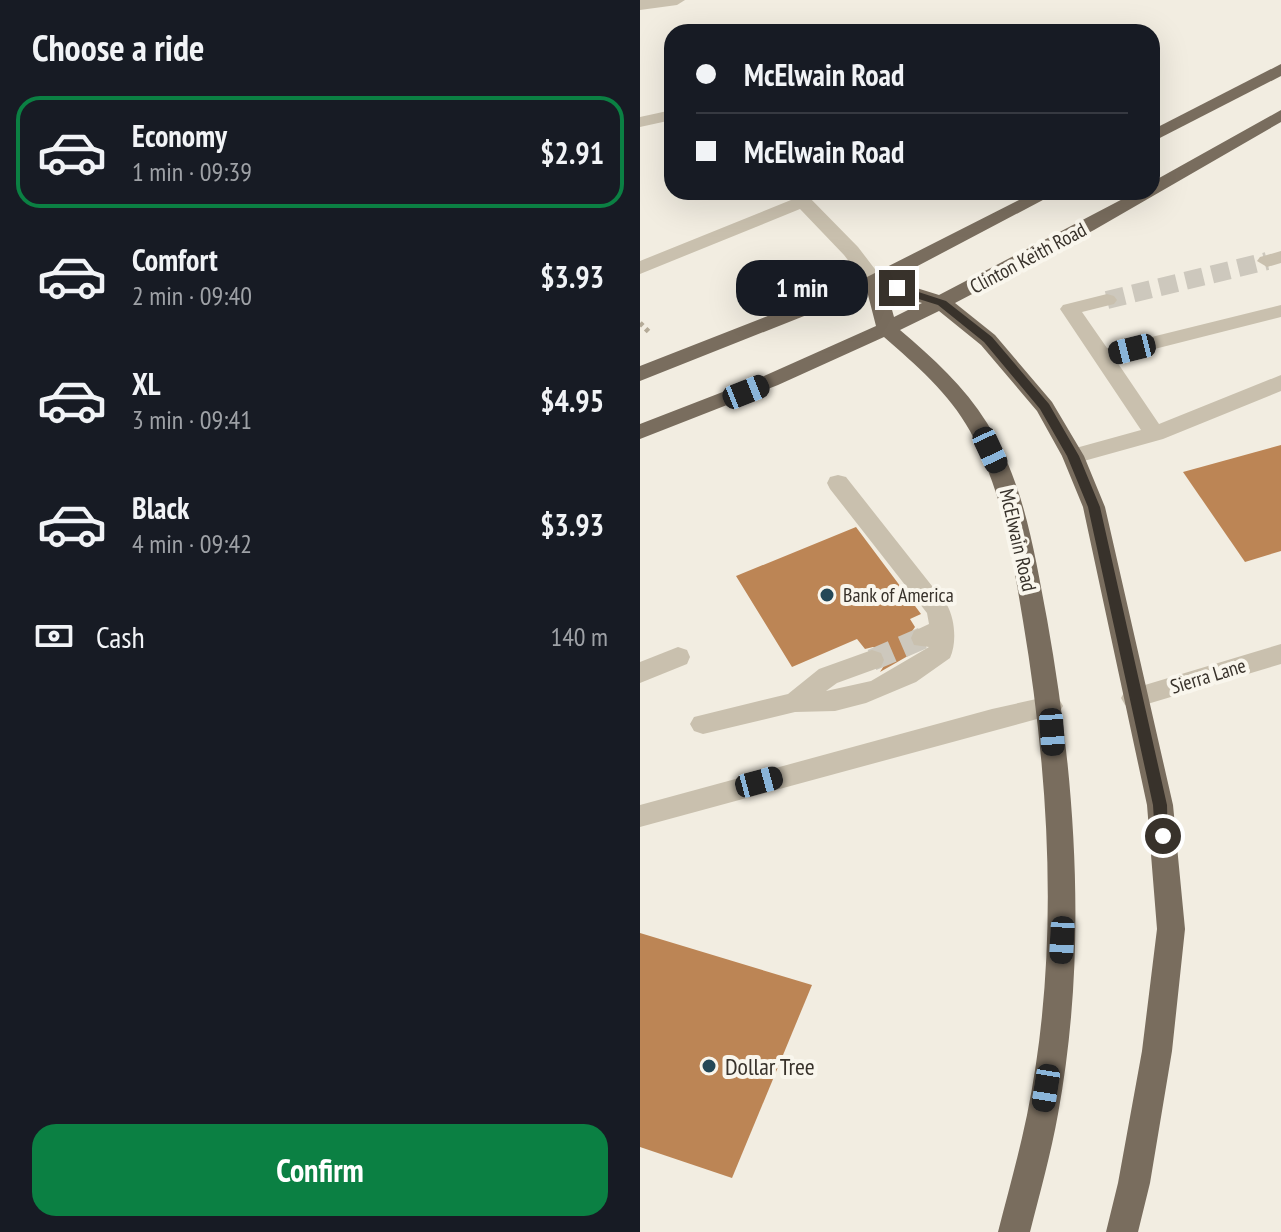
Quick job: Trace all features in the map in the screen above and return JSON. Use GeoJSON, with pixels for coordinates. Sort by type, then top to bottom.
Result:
{"type":"FeatureCollection","features":[{"type":"Feature","properties":{"kind":"main road"},"geometry":{"type":"LineString","coordinates":[[1160,133],[1281,69]]}},
{"type":"Feature","properties":{"kind":"main road","name":"Clinton Keith Road"},"geometry":{"type":"LineString","coordinates":[[1160,185],[1281,115]]}},
{"type":"Feature","properties":{"kind":"main road"},"geometry":{"type":"LineString","coordinates":[[640,374],[874,281],[931,255],[1034,200]]}},
{"type":"Feature","properties":{"kind":"main road","name":"Clinton Keith Road"},"geometry":{"type":"LineString","coordinates":[[640,432],[797,371],[887,329],[942,303],[1133,200]]}},
{"type":"Feature","properties":{"kind":"main road"},"geometry":{"type":"LineString","coordinates":[[874,281],[942,303],[988,340],[1045,407],[1073,456],[1094,507],[1160,805],[1171,929],[1157,1051],[1134,1183],[1122,1232]]}},
{"type":"Feature","properties":{"kind":"main road"},"geometry":{"type":"LineString","coordinates":[[874,281],[887,329]]}},
{"type":"Feature","properties":{"kind":"main road","name":"McElwain Road"},"geometry":{"type":"LineString","coordinates":[[887,329],[932,368],[957,396],[978,426],[1002,475],[1016,514],[1050,706],[1063,916],[1057,1012],[1043,1114],[1014,1232]]}},
{"type":"Feature","properties":{"kind":"street"},"geometry":{"type":"LineString","coordinates":[[640,5],[677,0]]}},
{"type":"Feature","properties":{"kind":"street"},"geometry":{"type":"LineString","coordinates":[[640,122],[664,117]]}},
{"type":"Feature","properties":{"kind":"street"},"geometry":{"type":"LineString","coordinates":[[640,268],[791,200]]}},
{"type":"Feature","properties":{"kind":"street"},"geometry":{"type":"LineString","coordinates":[[801,200],[851,251],[874,281]]}},
{"type":"Feature","properties":{"kind":"street"},"geometry":{"type":"LineString","coordinates":[[1107,300],[1070,309],[1155,434]]}},
{"type":"Feature","properties":{"kind":"street"},"geometry":{"type":"LineString","coordinates":[[1102,356],[1281,311]]}},
{"type":"Feature","properties":{"kind":"street"},"geometry":{"type":"LineString","coordinates":[[1073,456],[1155,434],[1231,407],[1281,382]]}},
{"type":"Feature","properties":{"kind":"street"},"geometry":{"type":"LineString","coordinates":[[703,724],[795,702],[840,700],[873,690],[931,660],[941,651],[933,634],[939,611],[838,483]]}},
{"type":"Feature","properties":{"kind":"street","name":"Sierra Lane"},"geometry":{"type":"LineString","coordinates":[[1134,698],[1281,654]]}},
{"type":"Feature","properties":{"kind":"street"},"geometry":{"type":"LineString","coordinates":[[640,673],[678,657]]}},
{"type":"Feature","properties":{"kind":"street"},"geometry":{"type":"LineString","coordinates":[[795,702],[828,676],[872,660]]}},
{"type":"Feature","properties":{"kind":"street"},"geometry":{"type":"LineString","coordinates":[[640,816],[1050,706]]}},
{"type":"Feature","properties":{"kind":"path"},"geometry":{"type":"LineString","coordinates":[[640,323],[650,333]]}},
{"type":"Feature","properties":{"kind":"building"},"geometry":{"type":"Polygon","coordinates":[[[1281,445],[1281,551],[1245,562],[1183,472],[1281,445]]]}},
{"type":"Feature","properties":{"kind":"building","name":"Bank of America"},"geometry":{"type":"Polygon","coordinates":[[[856,527],[921,614],[910,619],[915,627],[908,637],[911,646],[920,649],[880,672],[887,661],[884,652],[873,647],[865,649],[857,639],[792,667],[736,576],[856,527]]]}},
{"type":"Feature","properties":{"kind":"building","name":"Dollar Tree"},"geometry":{"type":"Polygon","coordinates":[[[640,933],[812,985],[732,1178],[640,1147],[640,933]]]}},
{"type":"Feature","properties":{"kind":"tunnel"},"geometry":{"type":"LineString","coordinates":[[1107,300],[1267,261]]}},
{"type":"Feature","properties":{"kind":"tunnel"},"geometry":{"type":"LineString","coordinates":[[872,660],[923,638]]}},
{"type":"Feature","properties":{"kind":"place","name":"Bank of America"},"geometry":{"type":"Point","coordinates":[827,595]}},
{"type":"Feature","properties":{"kind":"place","name":"Dollar Tree"},"geometry":{"type":"Point","coordinates":[709,1066]}},
{"type":"Feature","properties":{"kind":"route"},"geometry":{"type":"LineString","coordinates":[[897,288],[942,303],[988,340],[1045,407],[1073,456],[1094,507],[1115,613],[1160,805],[1163,836]]}}]}
